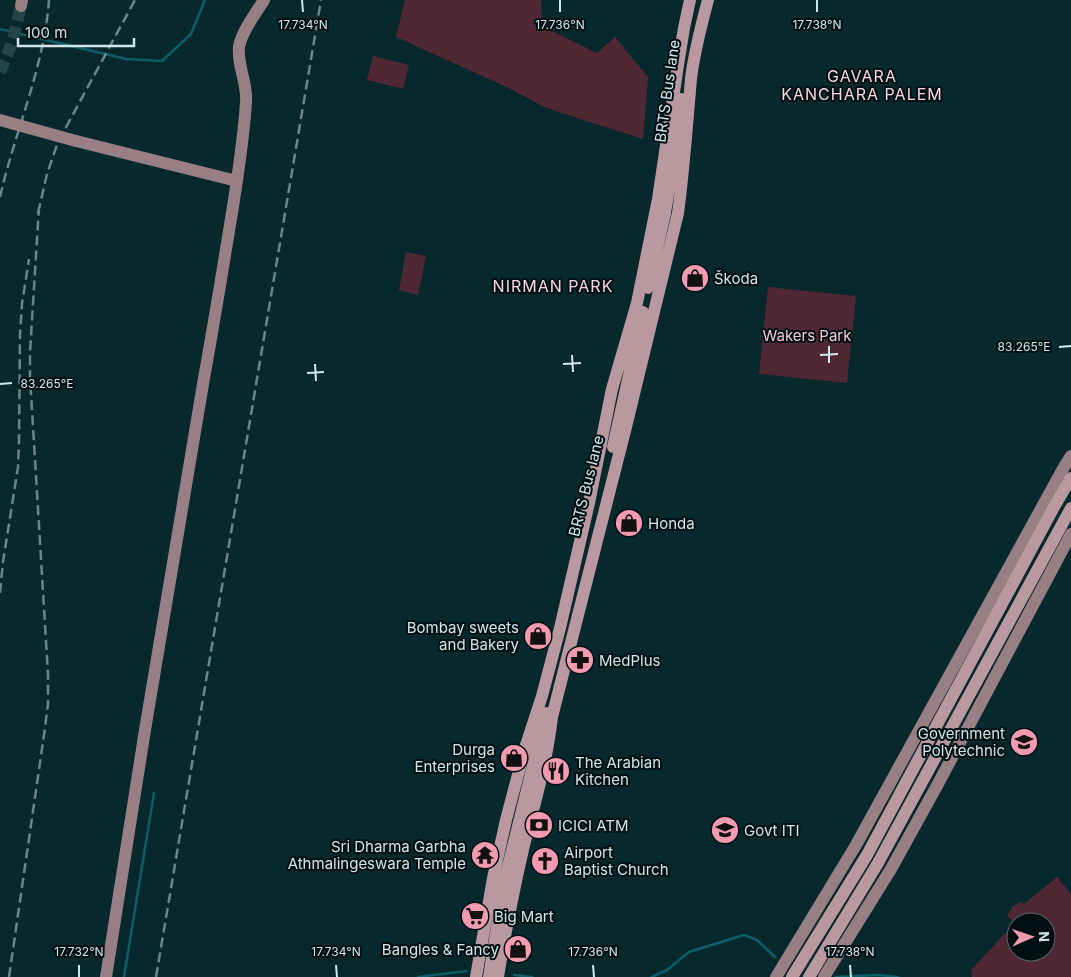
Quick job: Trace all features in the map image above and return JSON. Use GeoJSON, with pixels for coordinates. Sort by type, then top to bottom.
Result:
{"type":"FeatureCollection","features":[{"type":"Feature","properties":{"kind":"main road"},"geometry":{"type":"LineString","coordinates":[[476,977],[493,878],[506,820],[558,637],[589,503],[612,389],[637,303],[658,199],[678,65],[690,0]]}},
{"type":"Feature","properties":{"kind":"main road","name":"BRTS Bus lane"},"geometry":{"type":"LineString","coordinates":[[489,977],[504,883],[621,412],[666,213],[683,83],[691,36],[700,0]]}},
{"type":"Feature","properties":{"kind":"main road"},"geometry":{"type":"LineString","coordinates":[[498,977],[517,874],[542,776],[552,717],[678,213],[692,77],[708,0]]}},
{"type":"Feature","properties":{"kind":"main road"},"geometry":{"type":"LineString","coordinates":[[792,977],[865,857],[1071,478]]}},
{"type":"Feature","properties":{"kind":"main road"},"geometry":{"type":"LineString","coordinates":[[809,977],[878,863],[1071,508]]}},
{"type":"Feature","properties":{"kind":"main road"},"geometry":{"type":"LineString","coordinates":[[936,725],[948,732]]}},
{"type":"Feature","properties":{"kind":"street"},"geometry":{"type":"LineString","coordinates":[[106,977],[145,730],[240,161],[247,100],[239,46],[247,26],[264,0]]}},
{"type":"Feature","properties":{"kind":"street"},"geometry":{"type":"LineString","coordinates":[[0,120],[76,142],[237,181]]}},
{"type":"Feature","properties":{"kind":"street"},"geometry":{"type":"LineString","coordinates":[[776,977],[856,845],[1071,456]]}},
{"type":"Feature","properties":{"kind":"street"},"geometry":{"type":"LineString","coordinates":[[824,977],[891,869],[1071,534]]}},
{"type":"Feature","properties":{"kind":"green space"},"geometry":{"type":"Polygon","coordinates":[[[405,0],[541,0],[542,26],[597,53],[615,37],[648,77],[643,139],[544,107],[509,88],[396,37],[405,0]]]}},
{"type":"Feature","properties":{"kind":"green space"},"geometry":{"type":"Polygon","coordinates":[[[373,56],[409,65],[403,89],[367,80],[373,56]]]}},
{"type":"Feature","properties":{"kind":"green space"},"geometry":{"type":"Polygon","coordinates":[[[406,252],[426,256],[418,295],[399,290],[406,252]]]}},
{"type":"Feature","properties":{"kind":"green space","name":"Wakers Park"},"geometry":{"type":"Polygon","coordinates":[[[768,287],[856,296],[847,383],[759,374],[768,287]]]}},
{"type":"Feature","properties":{"kind":"green space"},"geometry":{"type":"Polygon","coordinates":[[[1057,877],[1071,894],[1071,977],[972,977],[971,970],[1006,933],[1006,962],[1056,962],[1056,912],[1009,912],[1013,906],[1021,902],[1024,904],[1057,877]]]}},
{"type":"Feature","properties":{"kind":"waterway"},"geometry":{"type":"LineString","coordinates":[[0,29],[126,59],[162,61],[191,34],[205,0]]}},
{"type":"Feature","properties":{"kind":"waterway"},"geometry":{"type":"LineString","coordinates":[[124,977],[154,793]]}},
{"type":"Feature","properties":{"kind":"waterway"},"geometry":{"type":"LineString","coordinates":[[652,977],[667,970],[689,952],[744,935],[757,940],[775,957]]}},
{"type":"Feature","properties":{"kind":"waterway"},"geometry":{"type":"LineString","coordinates":[[418,977],[466,971]]}},
{"type":"Feature","properties":{"kind":"waterway"},"geometry":{"type":"LineString","coordinates":[[514,975],[532,977]]}},
{"type":"Feature","properties":{"kind":"waterway"},"geometry":{"type":"LineString","coordinates":[[836,977],[877,975],[898,977]]}},
{"type":"Feature","properties":{"kind":"tunnel"},"geometry":{"type":"LineString","coordinates":[[0,72],[12,43],[21,6]]}},
{"type":"Feature","properties":{"kind":"railway"},"geometry":{"type":"LineString","coordinates":[[0,197],[35,75],[46,25],[49,0]]}},
{"type":"Feature","properties":{"kind":"railway"},"geometry":{"type":"LineString","coordinates":[[38,213],[47,174],[58,142],[135,0]]}},
{"type":"Feature","properties":{"kind":"railway"},"geometry":{"type":"LineString","coordinates":[[156,977],[321,0]]}},
{"type":"Feature","properties":{"kind":"railway"},"geometry":{"type":"LineString","coordinates":[[9,977],[48,704],[48,674],[30,377],[39,207]]}},
{"type":"Feature","properties":{"kind":"railway"},"geometry":{"type":"LineString","coordinates":[[0,593],[18,467],[20,334],[22,304],[29,259]]}},
{"type":"Feature","properties":{"kind":"place","name":"Škoda"},"geometry":{"type":"Point","coordinates":[695,278]}},
{"type":"Feature","properties":{"kind":"place","name":"Honda"},"geometry":{"type":"Point","coordinates":[629,523]}},
{"type":"Feature","properties":{"kind":"place","name":"Bombay sweets and Bakery"},"geometry":{"type":"Point","coordinates":[538,636]}},
{"type":"Feature","properties":{"kind":"place","name":"MedPlus"},"geometry":{"type":"Point","coordinates":[580,660]}},
{"type":"Feature","properties":{"kind":"place","name":"Government Polytechnic"},"geometry":{"type":"Point","coordinates":[1024,742]}},
{"type":"Feature","properties":{"kind":"place","name":"Durga Enterprises"},"geometry":{"type":"Point","coordinates":[514,758]}},
{"type":"Feature","properties":{"kind":"place","name":"The Arabian Kitchen"},"geometry":{"type":"Point","coordinates":[556,771]}},
{"type":"Feature","properties":{"kind":"place","name":"ICICI ATM"},"geometry":{"type":"Point","coordinates":[539,825]}},
{"type":"Feature","properties":{"kind":"place","name":"Govt ITI"},"geometry":{"type":"Point","coordinates":[725,830]}},
{"type":"Feature","properties":{"kind":"place","name":"Sri Dharma Garbha Athmalingeswara Temple"},"geometry":{"type":"Point","coordinates":[485,855]}},
{"type":"Feature","properties":{"kind":"place","name":"Airport Baptist Church"},"geometry":{"type":"Point","coordinates":[545,861]}},
{"type":"Feature","properties":{"kind":"place","name":"Big Mart"},"geometry":{"type":"Point","coordinates":[475,916]}},
{"type":"Feature","properties":{"kind":"place","name":"Bangles & Fancy"},"geometry":{"type":"Point","coordinates":[518,949]}},
{"type":"Feature","properties":{"kind":"district","name":"GAVARA KANCHARA PALEM"},"geometry":{"type":"Point","coordinates":[862,85]}},
{"type":"Feature","properties":{"kind":"district","name":"NIRMAN PARK"},"geometry":{"type":"Point","coordinates":[553,286]}}]}
